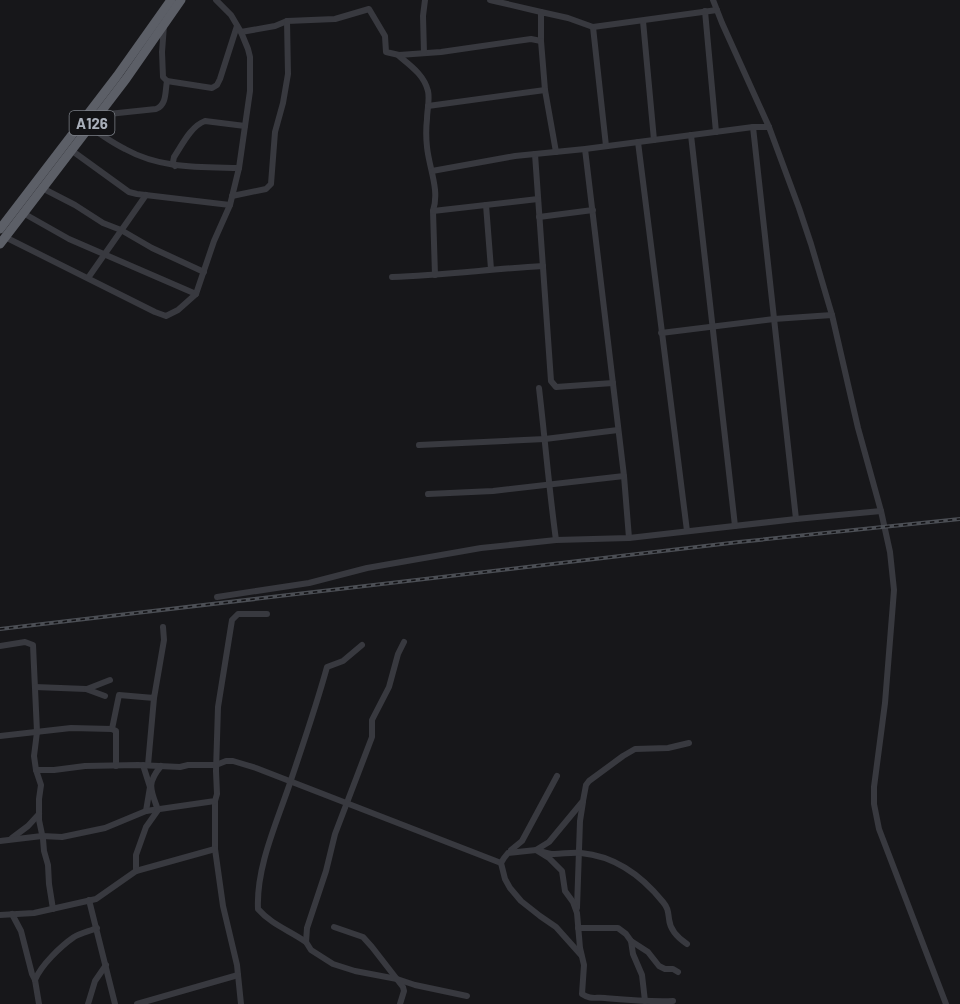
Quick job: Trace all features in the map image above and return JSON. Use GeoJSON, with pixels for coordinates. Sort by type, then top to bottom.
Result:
{"type":"FeatureCollection","features":[{"type":"Feature","properties":{"kind":"highway","name":"A126"},"geometry":{"type":"LineString","coordinates":[[2,236],[171,0]]}},
{"type":"Feature","properties":{"kind":"highway","name":"A126"},"geometry":{"type":"LineString","coordinates":[[2,236],[23,213],[99,115],[181,0]]}},
{"type":"Feature","properties":{"kind":"street"},"geometry":{"type":"LineString","coordinates":[[2,236],[166,316],[178,310],[196,294],[214,241],[230,205],[239,168],[250,92],[250,57],[231,15],[216,0]]}},
{"type":"Feature","properties":{"kind":"street"},"geometry":{"type":"LineString","coordinates":[[423,54],[425,0]]}},
{"type":"Feature","properties":{"kind":"street"},"geometry":{"type":"LineString","coordinates":[[490,0],[568,18],[593,27],[717,10]]}},
{"type":"Feature","properties":{"kind":"street"},"geometry":{"type":"LineString","coordinates":[[713,0],[769,128],[800,208],[825,287],[858,428],[881,512],[890,552],[894,590],[874,804],[879,829],[946,1004]]}},
{"type":"Feature","properties":{"kind":"street"},"geometry":{"type":"LineString","coordinates":[[239,29],[275,26],[287,21],[335,19],[369,9],[385,36],[386,52],[399,55],[441,52],[531,39],[541,41]]}},
{"type":"Feature","properties":{"kind":"street"},"geometry":{"type":"LineString","coordinates":[[705,11],[716,132]]}},
{"type":"Feature","properties":{"kind":"street"},"geometry":{"type":"LineString","coordinates":[[541,12],[545,90],[556,152]]}},
{"type":"Feature","properties":{"kind":"street"},"geometry":{"type":"LineString","coordinates":[[232,196],[266,189],[272,184],[275,132],[288,74],[287,21]]}},
{"type":"Feature","properties":{"kind":"street"},"geometry":{"type":"LineString","coordinates":[[643,21],[654,140]]}},
{"type":"Feature","properties":{"kind":"street"},"geometry":{"type":"LineString","coordinates":[[164,25],[163,77],[167,81],[212,88],[220,79],[239,29]]}},
{"type":"Feature","properties":{"kind":"street"},"geometry":{"type":"LineString","coordinates":[[593,27],[606,146]]}},
{"type":"Feature","properties":{"kind":"street"},"geometry":{"type":"LineString","coordinates":[[399,55],[419,72],[428,89],[427,149],[436,202],[433,212],[435,275]]}},
{"type":"Feature","properties":{"kind":"street"},"geometry":{"type":"LineString","coordinates":[[99,115],[160,107],[164,103],[167,81]]}},
{"type":"Feature","properties":{"kind":"street"},"geometry":{"type":"LineString","coordinates":[[428,106],[545,90]]}},
{"type":"Feature","properties":{"kind":"street"},"geometry":{"type":"LineString","coordinates":[[175,166],[174,157],[196,125],[205,121],[245,126]]}},
{"type":"Feature","properties":{"kind":"street"},"geometry":{"type":"LineString","coordinates":[[89,127],[124,149],[146,159],[175,166],[239,168]]}},
{"type":"Feature","properties":{"kind":"street"},"geometry":{"type":"LineString","coordinates":[[432,171],[535,154],[753,127],[769,128]]}},
{"type":"Feature","properties":{"kind":"street"},"geometry":{"type":"LineString","coordinates":[[753,127],[796,519]]}},
{"type":"Feature","properties":{"kind":"street"},"geometry":{"type":"LineString","coordinates":[[691,135],[735,526]]}},
{"type":"Feature","properties":{"kind":"street"},"geometry":{"type":"LineString","coordinates":[[638,142],[687,531]]}},
{"type":"Feature","properties":{"kind":"street"},"geometry":{"type":"LineString","coordinates":[[585,149],[624,476],[629,538]]}},
{"type":"Feature","properties":{"kind":"street"},"geometry":{"type":"LineString","coordinates":[[71,150],[129,192],[230,205]]}},
{"type":"Feature","properties":{"kind":"street"},"geometry":{"type":"LineString","coordinates":[[535,154],[551,381],[556,387],[613,383]]}},
{"type":"Feature","properties":{"kind":"street"},"geometry":{"type":"LineString","coordinates":[[42,188],[103,223],[204,272]]}},
{"type":"Feature","properties":{"kind":"street"},"geometry":{"type":"LineString","coordinates":[[88,278],[147,195]]}},
{"type":"Feature","properties":{"kind":"street"},"geometry":{"type":"LineString","coordinates":[[433,212],[538,199]]}},
{"type":"Feature","properties":{"kind":"street"},"geometry":{"type":"LineString","coordinates":[[486,205],[491,269]]}},
{"type":"Feature","properties":{"kind":"street"},"geometry":{"type":"LineString","coordinates":[[539,217],[593,210]]}},
{"type":"Feature","properties":{"kind":"street"},"geometry":{"type":"LineString","coordinates":[[23,213],[69,239],[196,294]]}},
{"type":"Feature","properties":{"kind":"street"},"geometry":{"type":"LineString","coordinates":[[392,277],[543,266]]}},
{"type":"Feature","properties":{"kind":"street"},"geometry":{"type":"LineString","coordinates":[[661,333],[774,319],[832,315]]}},
{"type":"Feature","properties":{"kind":"street"},"geometry":{"type":"LineString","coordinates":[[539,388],[556,540]]}},
{"type":"Feature","properties":{"kind":"street"},"geometry":{"type":"LineString","coordinates":[[419,445],[545,439],[618,430]]}},
{"type":"Feature","properties":{"kind":"street"},"geometry":{"type":"LineString","coordinates":[[428,494],[493,491],[624,476]]}},
{"type":"Feature","properties":{"kind":"street"},"geometry":{"type":"LineString","coordinates":[[218,597],[309,583],[367,568],[481,548],[556,540],[629,538],[881,512]]}},
{"type":"Feature","properties":{"kind":"street"},"geometry":{"type":"LineString","coordinates":[[241,1004],[237,965],[223,906],[215,849],[218,707],[232,620],[238,614],[267,614]]}},
{"type":"Feature","properties":{"kind":"street"},"geometry":{"type":"LineString","coordinates":[[158,810],[150,787],[146,765],[164,640],[162,627]]}},
{"type":"Feature","properties":{"kind":"street"},"geometry":{"type":"LineString","coordinates":[[0,646],[25,642],[33,645],[38,732],[34,756],[41,785],[39,814],[48,865],[52,909]]}},
{"type":"Feature","properties":{"kind":"street"},"geometry":{"type":"LineString","coordinates":[[306,942],[307,928],[326,871],[335,834],[372,736],[372,720],[389,687],[398,654],[404,642]]}},
{"type":"Feature","properties":{"kind":"street"},"geometry":{"type":"LineString","coordinates":[[362,645],[343,661],[327,668],[259,879],[258,909],[283,930],[296,935],[306,942],[311,950],[333,964],[467,996]]}},
{"type":"Feature","properties":{"kind":"street"},"geometry":{"type":"LineString","coordinates":[[86,689],[110,680]]}},
{"type":"Feature","properties":{"kind":"street"},"geometry":{"type":"LineString","coordinates":[[35,687],[86,689],[105,696]]}},
{"type":"Feature","properties":{"kind":"street"},"geometry":{"type":"LineString","coordinates":[[112,729],[119,695],[154,698]]}},
{"type":"Feature","properties":{"kind":"street"},"geometry":{"type":"LineString","coordinates":[[0,736],[71,728],[112,729],[116,731],[116,766]]}},
{"type":"Feature","properties":{"kind":"street"},"geometry":{"type":"LineString","coordinates":[[673,1001],[589,999],[582,994],[584,965],[577,913],[578,852],[583,801],[589,781],[635,749],[668,748],[689,743]]}},
{"type":"Feature","properties":{"kind":"street"},"geometry":{"type":"LineString","coordinates":[[36,770],[85,766],[180,767],[216,765],[233,760],[501,863]]}},
{"type":"Feature","properties":{"kind":"street"},"geometry":{"type":"LineString","coordinates":[[146,811],[153,775],[161,766]]}},
{"type":"Feature","properties":{"kind":"street"},"geometry":{"type":"LineString","coordinates":[[556,776],[522,841],[508,853],[501,863],[505,879],[521,901],[556,927],[582,956]]}},
{"type":"Feature","properties":{"kind":"street"},"geometry":{"type":"LineString","coordinates":[[0,841],[42,836],[62,837],[105,828],[146,811],[215,801]]}},
{"type":"Feature","properties":{"kind":"street"},"geometry":{"type":"LineString","coordinates":[[536,850],[549,842],[583,801]]}},
{"type":"Feature","properties":{"kind":"street"},"geometry":{"type":"LineString","coordinates":[[136,871],[135,855],[146,827],[158,810]]}},
{"type":"Feature","properties":{"kind":"street"},"geometry":{"type":"LineString","coordinates":[[11,838],[28,826],[39,814]]}},
{"type":"Feature","properties":{"kind":"street"},"geometry":{"type":"LineString","coordinates":[[0,915],[34,913],[96,899],[136,871],[215,849]]}},
{"type":"Feature","properties":{"kind":"street"},"geometry":{"type":"LineString","coordinates":[[536,850],[549,858],[562,871],[565,891],[577,913]]}},
{"type":"Feature","properties":{"kind":"street"},"geometry":{"type":"LineString","coordinates":[[508,853],[536,850],[552,855],[578,852],[607,857],[639,878],[663,902],[668,910],[672,930],[687,944]]}},
{"type":"Feature","properties":{"kind":"street"},"geometry":{"type":"LineString","coordinates":[[89,900],[115,1004]]}},
{"type":"Feature","properties":{"kind":"street"},"geometry":{"type":"LineString","coordinates":[[12,914],[21,930],[39,1004]]}},
{"type":"Feature","properties":{"kind":"street"},"geometry":{"type":"LineString","coordinates":[[334,927],[363,937],[372,947],[404,991],[400,1004]]}},
{"type":"Feature","properties":{"kind":"street"},"geometry":{"type":"LineString","coordinates":[[35,980],[51,957],[74,938],[97,928]]}},
{"type":"Feature","properties":{"kind":"street"},"geometry":{"type":"LineString","coordinates":[[578,928],[618,928],[631,941],[648,952],[659,966],[678,972]]}},
{"type":"Feature","properties":{"kind":"street"},"geometry":{"type":"LineString","coordinates":[[631,941],[633,954],[642,975],[645,1001]]}},
{"type":"Feature","properties":{"kind":"street"},"geometry":{"type":"LineString","coordinates":[[88,1004],[95,981],[106,965]]}},
{"type":"Feature","properties":{"kind":"street"},"geometry":{"type":"LineString","coordinates":[[137,1004],[238,975]]}},
{"type":"Feature","properties":{"kind":"railway"},"geometry":{"type":"LineString","coordinates":[[0,629],[739,542],[960,519]]}}]}
